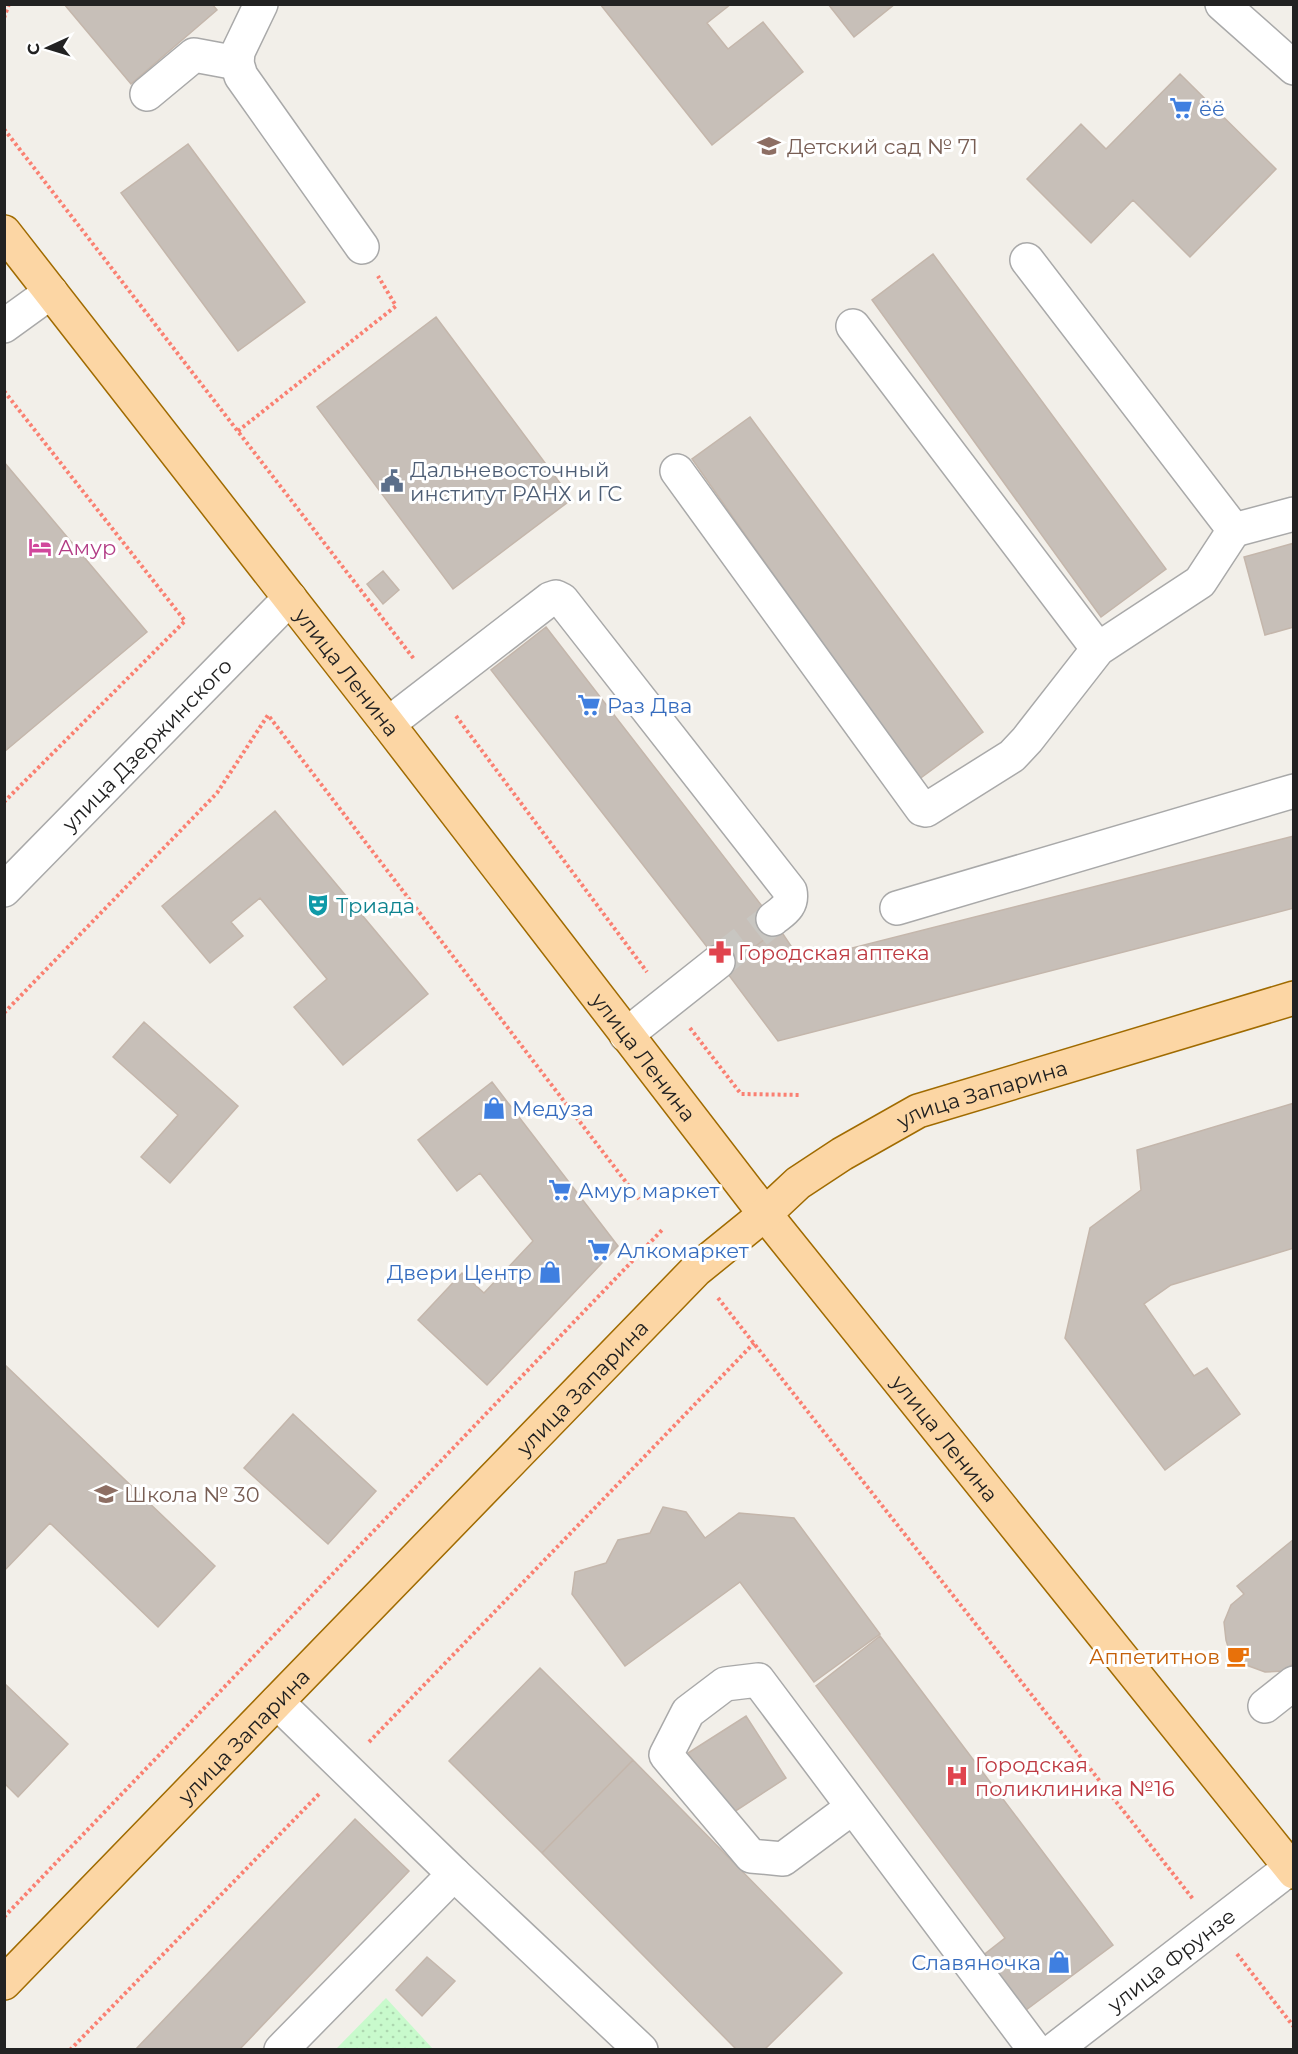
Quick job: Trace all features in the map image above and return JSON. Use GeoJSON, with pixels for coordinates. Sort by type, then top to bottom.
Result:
{"type":"FeatureCollection","features":[{"type":"Feature","properties":{"kind":"main road","name":"улица Ленина"},"geometry":{"type":"LineString","coordinates":[[4,232],[388,724],[765,1214],[1292,1870]]}},
{"type":"Feature","properties":{"kind":"main road","name":"улица Запарина"},"geometry":{"type":"LineString","coordinates":[[4,1983],[696,1270],[765,1214],[798,1183],[842,1154],[918,1110],[1293,998]]}},
{"type":"Feature","properties":{"kind":"street"},"geometry":{"type":"LineString","coordinates":[[261,4],[238,52],[237,63],[241,76],[362,247]]}},
{"type":"Feature","properties":{"kind":"street"},"geometry":{"type":"LineString","coordinates":[[1222,4],[1293,68]]}},
{"type":"Feature","properties":{"kind":"street"},"geometry":{"type":"LineString","coordinates":[[147,94],[194,55],[237,63]]}},
{"type":"Feature","properties":{"kind":"street"},"geometry":{"type":"LineString","coordinates":[[1027,260],[1234,530]]}},
{"type":"Feature","properties":{"kind":"street"},"geometry":{"type":"LineString","coordinates":[[4,326],[51,292]]}},
{"type":"Feature","properties":{"kind":"street"},"geometry":{"type":"LineString","coordinates":[[853,327],[1098,649]]}},
{"type":"Feature","properties":{"kind":"street"},"geometry":{"type":"LineString","coordinates":[[677,471],[922,809],[931,809],[1012,756],[1098,649],[1200,582],[1234,530],[1293,514]]}},
{"type":"Feature","properties":{"kind":"street"},"geometry":{"type":"LineString","coordinates":[[388,724],[550,598],[556,597],[562,600],[790,891],[792,899],[790,906],[772,919]]}},
{"type":"Feature","properties":{"kind":"street","name":"улица Дзержинского"},"geometry":{"type":"LineString","coordinates":[[4,890],[290,598]]}},
{"type":"Feature","properties":{"kind":"street"},"geometry":{"type":"LineString","coordinates":[[897,908],[1293,791]]}},
{"type":"Feature","properties":{"kind":"street"},"geometry":{"type":"LineString","coordinates":[[627,1035],[718,962]]}},
{"type":"Feature","properties":{"kind":"street"},"geometry":{"type":"LineString","coordinates":[[853,1807],[783,1859],[751,1856],[666,1755],[688,1712],[725,1684],[758,1680],[1035,2049]]}},
{"type":"Feature","properties":{"kind":"street"},"geometry":{"type":"LineString","coordinates":[[1264,1706],[1293,1683]]}},
{"type":"Feature","properties":{"kind":"street"},"geometry":{"type":"LineString","coordinates":[[277,1702],[454,1875],[641,2049]]}},
{"type":"Feature","properties":{"kind":"street","name":"улица Фрунзе"},"geometry":{"type":"LineString","coordinates":[[1054,2049],[1292,1870]]}},
{"type":"Feature","properties":{"kind":"street"},"geometry":{"type":"LineString","coordinates":[[281,2049],[454,1875]]}},
{"type":"Feature","properties":{"kind":"path"},"geometry":{"type":"LineString","coordinates":[[4,18],[9,4]]}},
{"type":"Feature","properties":{"kind":"path"},"geometry":{"type":"LineString","coordinates":[[4,129],[435,687],[741,1094],[800,1095]]}},
{"type":"Feature","properties":{"kind":"path"},"geometry":{"type":"LineString","coordinates":[[238,431],[396,306],[362,247]]}},
{"type":"Feature","properties":{"kind":"path"},"geometry":{"type":"LineString","coordinates":[[4,391],[186,621],[4,802]]}},
{"type":"Feature","properties":{"kind":"path"},"geometry":{"type":"LineString","coordinates":[[4,1013],[217,793],[268,715],[639,1199]]}},
{"type":"Feature","properties":{"kind":"path"},"geometry":{"type":"LineString","coordinates":[[4,1917],[663,1230]]}},
{"type":"Feature","properties":{"kind":"path"},"geometry":{"type":"LineString","coordinates":[[713,1292],[1293,2027]]}},
{"type":"Feature","properties":{"kind":"path"},"geometry":{"type":"LineString","coordinates":[[70,2049],[345,1768],[754,1343]]}},
{"type":"Feature","properties":{"kind":"green space"},"geometry":{"type":"Polygon","coordinates":[[[386,1998],[433,2049],[336,2049],[386,1998]]]}},
{"type":"Feature","properties":{"kind":"building"},"geometry":{"type":"Polygon","coordinates":[[[64,4],[212,4],[217,10],[131,84],[64,4]]]}},
{"type":"Feature","properties":{"kind":"building"},"geometry":{"type":"Polygon","coordinates":[[[600,4],[731,4],[707,23],[728,49],[763,22],[803,72],[712,145],[600,4]]]}},
{"type":"Feature","properties":{"kind":"building"},"geometry":{"type":"Polygon","coordinates":[[[828,4],[895,4],[854,37],[828,4]]]}},
{"type":"Feature","properties":{"kind":"building"},"geometry":{"type":"Polygon","coordinates":[[[1180,74],[1276,169],[1190,257],[1133,200],[1091,243],[1027,179],[1081,124],[1106,149],[1180,74]]]}},
{"type":"Feature","properties":{"kind":"building"},"geometry":{"type":"Polygon","coordinates":[[[188,144],[305,302],[238,351],[121,193],[188,144]]]}},
{"type":"Feature","properties":{"kind":"building"},"geometry":{"type":"Polygon","coordinates":[[[933,254],[1166,569],[1101,617],[872,300],[933,254]]]}},
{"type":"Feature","properties":{"kind":"building","name":"Дальневосточный институт РАНХ и ГС"},"geometry":{"type":"Polygon","coordinates":[[[436,317],[572,499],[453,589],[317,407],[436,317]]]}},
{"type":"Feature","properties":{"kind":"building"},"geometry":{"type":"Polygon","coordinates":[[[750,417],[983,732],[918,780],[692,459],[750,417]]]}},
{"type":"Feature","properties":{"kind":"building","name":"Амур"},"geometry":{"type":"Polygon","coordinates":[[[4,462],[147,632],[4,752],[4,462]]]}},
{"type":"Feature","properties":{"kind":"building"},"geometry":{"type":"Polygon","coordinates":[[[1294,543],[1294,627],[1265,635],[1244,557],[1294,543]]]}},
{"type":"Feature","properties":{"kind":"building"},"geometry":{"type":"Polygon","coordinates":[[[383,571],[399,590],[383,604],[367,584],[383,571]]]}},
{"type":"Feature","properties":{"kind":"building"},"geometry":{"type":"Polygon","coordinates":[[[546,627],[779,928],[725,970],[491,670],[546,627]]]}},
{"type":"Feature","properties":{"kind":"building"},"geometry":{"type":"Polygon","coordinates":[[[275,811],[428,994],[343,1065],[294,1007],[327,979],[260,898],[231,922],[243,936],[210,963],[162,906],[275,811]]]}},
{"type":"Feature","properties":{"kind":"building"},"geometry":{"type":"Polygon","coordinates":[[[1294,836],[1294,908],[778,1041],[725,970],[779,928],[801,961],[1294,836]]]}},
{"type":"Feature","properties":{"kind":"building"},"geometry":{"type":"Polygon","coordinates":[[[144,1022],[238,1106],[170,1183],[141,1157],[178,1115],[113,1057],[144,1022]]]}},
{"type":"Feature","properties":{"kind":"building"},"geometry":{"type":"Polygon","coordinates":[[[492,1082],[618,1246],[487,1385],[418,1320],[462,1273],[484,1293],[533,1241],[480,1173],[457,1191],[418,1140],[492,1082]]]}},
{"type":"Feature","properties":{"kind":"building"},"geometry":{"type":"Polygon","coordinates":[[[1294,1103],[1294,1248],[1171,1285],[1144,1304],[1194,1376],[1207,1368],[1240,1414],[1165,1470],[1065,1338],[1090,1228],[1141,1190],[1137,1150],[1294,1103]]]}},
{"type":"Feature","properties":{"kind":"building"},"geometry":{"type":"Polygon","coordinates":[[[4,1364],[215,1566],[158,1627],[50,1523],[4,1571],[4,1364]]]}},
{"type":"Feature","properties":{"kind":"building"},"geometry":{"type":"Polygon","coordinates":[[[293,1414],[376,1491],[328,1544],[244,1468],[293,1414]]]}},
{"type":"Feature","properties":{"kind":"building"},"geometry":{"type":"Polygon","coordinates":[[[663,1507],[686,1512],[705,1538],[739,1513],[794,1518],[880,1634],[814,1682],[740,1582],[625,1666],[572,1594],[575,1572],[606,1563],[618,1540],[650,1533],[663,1507]]]}},
{"type":"Feature","properties":{"kind":"building"},"geometry":{"type":"Polygon","coordinates":[[[1294,1539],[1294,1663],[1284,1671],[1265,1672],[1238,1662],[1230,1653],[1224,1622],[1231,1605],[1244,1594],[1237,1586],[1294,1539]]]}},
{"type":"Feature","properties":{"kind":"building"},"geometry":{"type":"Polygon","coordinates":[[[880,1636],[1113,1945],[1022,2013],[981,1957],[1005,1938],[816,1686],[880,1636]]]}},
{"type":"Feature","properties":{"kind":"building"},"geometry":{"type":"Polygon","coordinates":[[[540,1668],[633,1760],[542,1853],[449,1761],[540,1668]]]}},
{"type":"Feature","properties":{"kind":"building"},"geometry":{"type":"Polygon","coordinates":[[[4,1683],[68,1744],[18,1797],[4,1783],[4,1683]]]}},
{"type":"Feature","properties":{"kind":"building"},"geometry":{"type":"Polygon","coordinates":[[[746,1716],[786,1778],[728,1816],[688,1753],[746,1716]]]}},
{"type":"Feature","properties":{"kind":"building"},"geometry":{"type":"Polygon","coordinates":[[[633,1760],[842,1973],[764,2050],[737,2050],[542,1853],[633,1760]]]}},
{"type":"Feature","properties":{"kind":"building"},"geometry":{"type":"Polygon","coordinates":[[[355,1819],[409,1871],[239,2050],[135,2050],[355,1819]]]}},
{"type":"Feature","properties":{"kind":"building"},"geometry":{"type":"Polygon","coordinates":[[[427,1957],[455,1981],[422,2016],[396,1990],[427,1957]]]}},
{"type":"Feature","properties":{"kind":"tunnel"},"geometry":{"type":"LineString","coordinates":[[718,962],[773,919]]}},
{"type":"Feature","properties":{"kind":"place","name":"ёё"},"geometry":{"type":"Point","coordinates":[1181,108]}},
{"type":"Feature","properties":{"kind":"place","name":"Детский сад № 71"},"geometry":{"type":"Point","coordinates":[769,146]}},
{"type":"Feature","properties":{"kind":"place","name":"Дальневосточный институт РАНХ и ГС"},"geometry":{"type":"Point","coordinates":[392,481]}},
{"type":"Feature","properties":{"kind":"place","name":"Амур"},"geometry":{"type":"Point","coordinates":[40,547]}},
{"type":"Feature","properties":{"kind":"place","name":"Раз Два"},"geometry":{"type":"Point","coordinates":[589,705]}},
{"type":"Feature","properties":{"kind":"place","name":"Триада"},"geometry":{"type":"Point","coordinates":[318,905]}},
{"type":"Feature","properties":{"kind":"place","name":"Городская аптека"},"geometry":{"type":"Point","coordinates":[720,952]}},
{"type":"Feature","properties":{"kind":"place","name":"Медуза"},"geometry":{"type":"Point","coordinates":[494,1108]}},
{"type":"Feature","properties":{"kind":"place","name":"Амур маркет"},"geometry":{"type":"Point","coordinates":[560,1190]}},
{"type":"Feature","properties":{"kind":"place","name":"Алкомаркет"},"geometry":{"type":"Point","coordinates":[599,1250]}},
{"type":"Feature","properties":{"kind":"place","name":"Двери Центр"},"geometry":{"type":"Point","coordinates":[550,1272]}},
{"type":"Feature","properties":{"kind":"place","name":"Школа № 30"},"geometry":{"type":"Point","coordinates":[106,1494]}},
{"type":"Feature","properties":{"kind":"place","name":"Аппетитнов"},"geometry":{"type":"Point","coordinates":[1238,1656]}},
{"type":"Feature","properties":{"kind":"place","name":"Городская поликлиника №16"},"geometry":{"type":"Point","coordinates":[957,1776]}},
{"type":"Feature","properties":{"kind":"place","name":"Славяночка"},"geometry":{"type":"Point","coordinates":[1059,1962]}}]}
